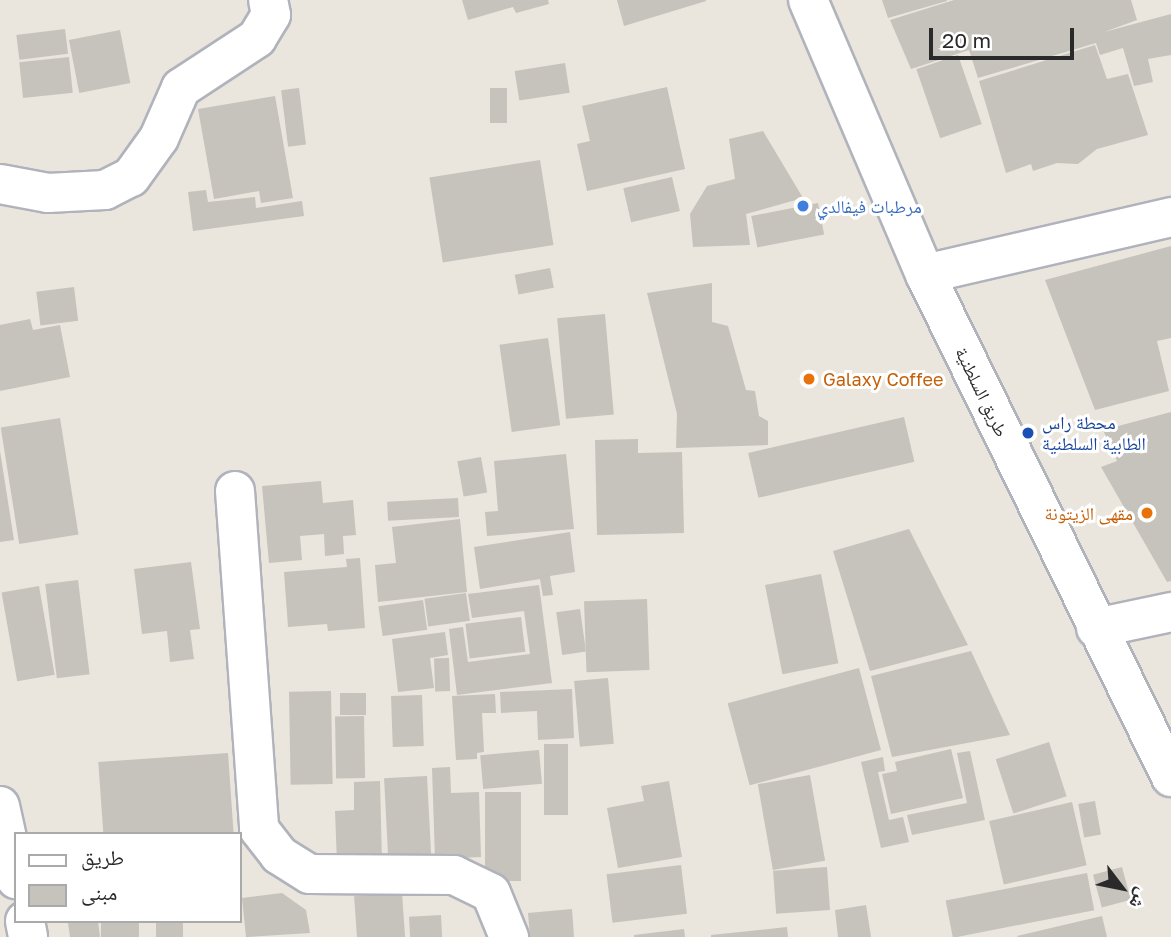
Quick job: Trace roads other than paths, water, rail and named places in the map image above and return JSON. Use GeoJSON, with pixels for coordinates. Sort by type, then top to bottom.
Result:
{"type":"FeatureCollection","features":[{"type":"Feature","properties":{"kind":"street"},"geometry":{"type":"LineString","coordinates":[[0,184],[48,193],[94,191],[131,177],[159,138],[181,88],[257,38],[271,15],[268,0]]}},
{"type":"Feature","properties":{"kind":"street","name":"طريق السلطنية"},"geometry":{"type":"LineString","coordinates":[[808,0],[925,274],[1171,777]]}},
{"type":"Feature","properties":{"kind":"street"},"geometry":{"type":"LineString","coordinates":[[925,274],[1171,217]]}},
{"type":"Feature","properties":{"kind":"street"},"geometry":{"type":"LineString","coordinates":[[235,491],[259,829],[279,855],[310,874],[454,875],[491,893],[509,937]]}},
{"type":"Feature","properties":{"kind":"street"},"geometry":{"type":"LineString","coordinates":[[1097,628],[1171,612]]}},
{"type":"Feature","properties":{"kind":"street"},"geometry":{"type":"LineString","coordinates":[[0,806],[14,870]]}},
{"type":"Feature","properties":{"kind":"place","name":"مرطبات فيفالدي"},"geometry":{"type":"Point","coordinates":[803,206]}},
{"type":"Feature","properties":{"kind":"place","name":"Galaxy Coffee"},"geometry":{"type":"Point","coordinates":[809,379]}},
{"type":"Feature","properties":{"kind":"place","name":"محطة راس الطابية السلطنية"},"geometry":{"type":"Point","coordinates":[1028,433]}},
{"type":"Feature","properties":{"kind":"place","name":"مقهى الزيتونة"},"geometry":{"type":"Point","coordinates":[1147,513]}}]}
